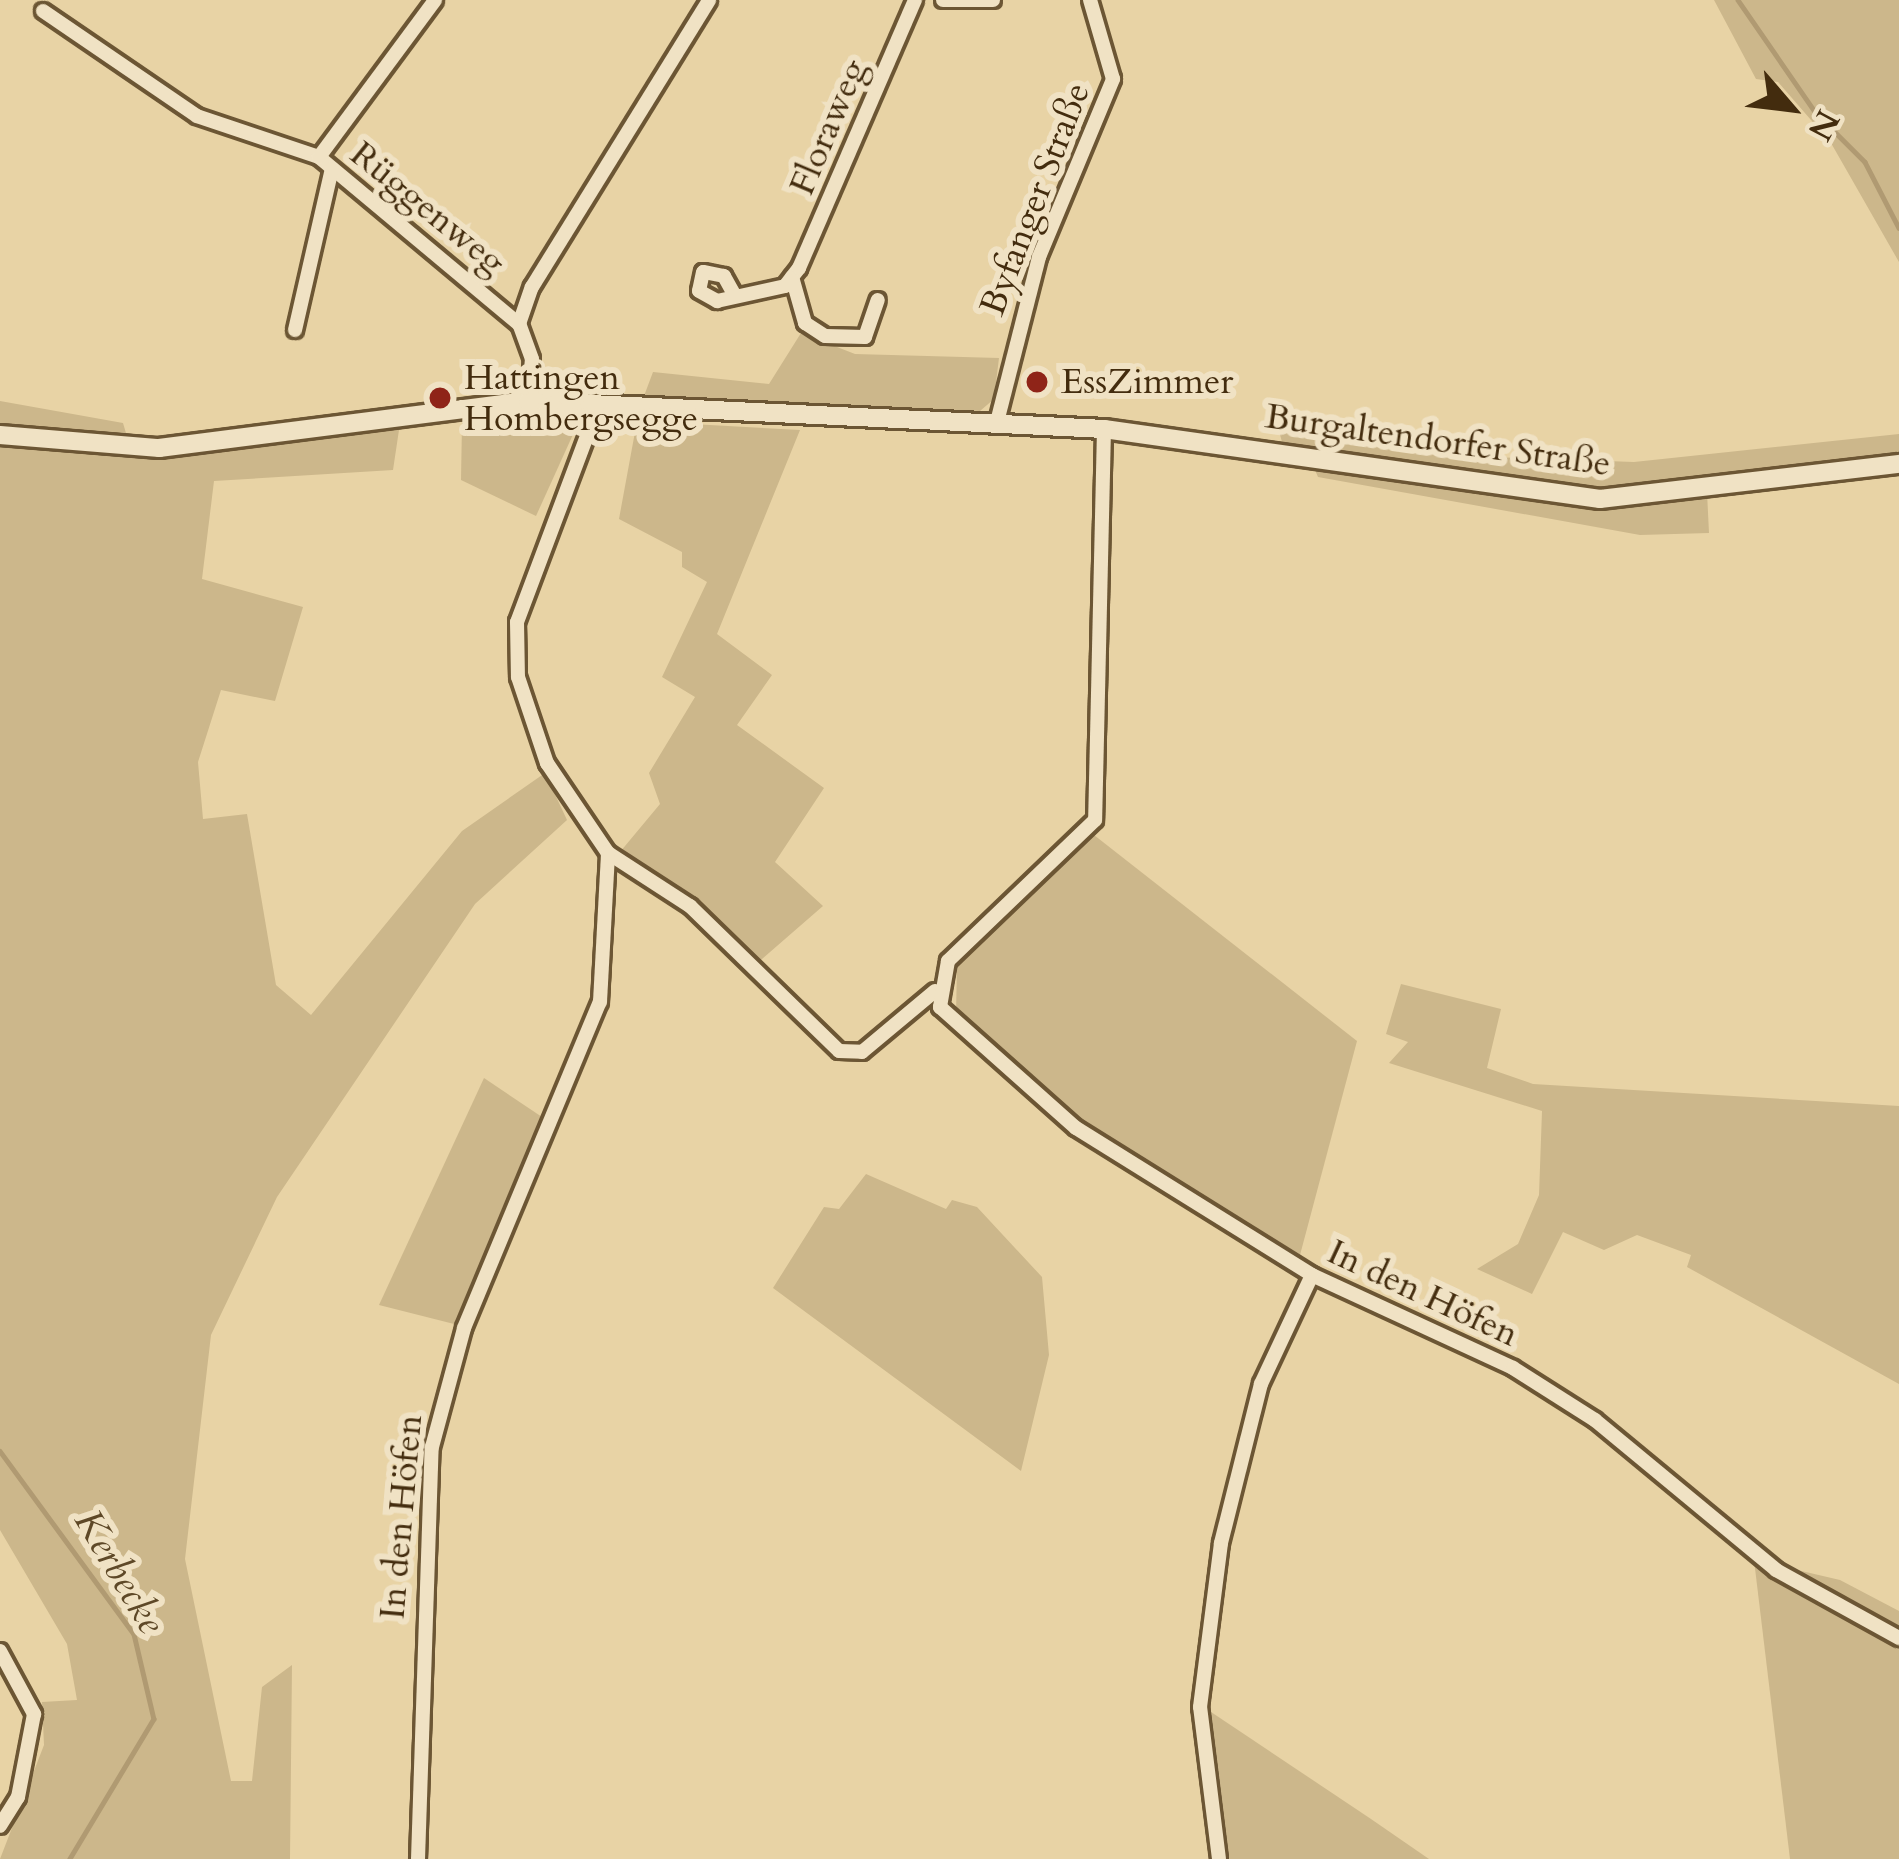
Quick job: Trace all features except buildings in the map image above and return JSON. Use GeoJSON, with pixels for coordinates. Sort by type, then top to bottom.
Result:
{"type":"FeatureCollection","features":[{"type":"Feature","properties":{"kind":"main road","name":"Burgaltendorfer Straße"},"geometry":{"type":"LineString","coordinates":[[0,435],[159,448],[528,401],[1104,429],[1600,499],[1721,489],[1899,464]]}},
{"type":"Feature","properties":{"kind":"street"},"geometry":{"type":"LineString","coordinates":[[319,157],[436,0]]}},
{"type":"Feature","properties":{"kind":"street"},"geometry":{"type":"LineString","coordinates":[[528,401],[532,358],[519,324],[710,0]]}},
{"type":"Feature","properties":{"kind":"street","name":"Floraweg"},"geometry":{"type":"LineString","coordinates":[[792,277],[915,0]]}},
{"type":"Feature","properties":{"kind":"street"},"geometry":{"type":"LineString","coordinates":[[943,0],[993,0]]}},
{"type":"Feature","properties":{"kind":"street","name":"Byfanger Straße"},"geometry":{"type":"LineString","coordinates":[[997,422],[1039,257],[1107,107],[1111,58],[1090,0]]}},
{"type":"Feature","properties":{"kind":"street","name":"Rüggenweg"},"geometry":{"type":"LineString","coordinates":[[43,11],[197,116],[319,157],[519,324]]}},
{"type":"Feature","properties":{"kind":"street"},"geometry":{"type":"LineString","coordinates":[[295,330],[332,169]]}},
{"type":"Feature","properties":{"kind":"street"},"geometry":{"type":"LineString","coordinates":[[736,296],[792,277],[805,323],[825,336],[865,337],[878,300]]}},
{"type":"Feature","properties":{"kind":"street"},"geometry":{"type":"LineString","coordinates":[[599,404],[514,640],[547,763],[608,853],[690,907],[839,1051],[862,1052],[935,991],[974,931],[1095,820],[1104,429]]}},
{"type":"Feature","properties":{"kind":"street","name":"In den Höfen"},"geometry":{"type":"LineString","coordinates":[[418,1859],[432,1448],[472,1309],[600,1002],[608,853]]}},
{"type":"Feature","properties":{"kind":"street","name":"In den Höfen"},"geometry":{"type":"LineString","coordinates":[[935,991],[1043,1106],[1312,1275],[1546,1389],[1777,1570],[1899,1638]]}},
{"type":"Feature","properties":{"kind":"street"},"geometry":{"type":"LineString","coordinates":[[1219,1859],[1200,1707],[1221,1543],[1261,1384],[1312,1275]]}},
{"type":"Feature","properties":{"kind":"street"},"geometry":{"type":"LineString","coordinates":[[0,1651],[34,1714],[19,1798],[0,1826]]}},
{"type":"Feature","properties":{"kind":"shaded area"},"geometry":{"type":"Polygon","coordinates":[[[1714,0],[1899,0],[1899,262],[1831,143],[1778,82],[1756,79],[1714,0]]]}},
{"type":"Feature","properties":{"kind":"shaded area"},"geometry":{"type":"Polygon","coordinates":[[[801,333],[855,354],[999,358],[994,399],[980,411],[644,396],[653,372],[769,384],[801,333]]]}},
{"type":"Feature","properties":{"kind":"shaded area"},"geometry":{"type":"Polygon","coordinates":[[[0,401],[123,423],[133,457],[399,430],[393,470],[214,481],[202,579],[303,607],[275,701],[221,690],[198,762],[203,819],[247,814],[276,985],[311,1015],[462,831],[545,773],[567,820],[475,904],[277,1197],[211,1335],[185,1559],[231,1781],[252,1781],[262,1687],[292,1665],[290,1859],[0,1859],[44,1745],[42,1702],[77,1700],[67,1644],[0,1530],[0,401]]]}},
{"type":"Feature","properties":{"kind":"shaded area"},"geometry":{"type":"Polygon","coordinates":[[[580,419],[536,516],[461,480],[462,423],[580,419]]]}},
{"type":"Feature","properties":{"kind":"shaded area"},"geometry":{"type":"Polygon","coordinates":[[[637,421],[800,430],[717,634],[772,675],[737,725],[824,788],[775,862],[823,906],[754,966],[697,904],[620,852],[660,804],[649,773],[695,697],[662,677],[707,582],[682,567],[682,552],[619,519],[637,421]]]}},
{"type":"Feature","properties":{"kind":"shaded area"},"geometry":{"type":"Polygon","coordinates":[[[1279,431],[1466,456],[1634,462],[1899,434],[1899,454],[1654,496],[1282,442],[1279,431]]]}},
{"type":"Feature","properties":{"kind":"shaded area"},"geometry":{"type":"Polygon","coordinates":[[[1309,456],[1555,496],[1707,492],[1709,533],[1640,535],[1318,477],[1309,456]]]}},
{"type":"Feature","properties":{"kind":"shaded area"},"geometry":{"type":"Polygon","coordinates":[[[1094,835],[1357,1041],[1300,1255],[1047,1101],[956,1014],[957,966],[1094,835]]]}},
{"type":"Feature","properties":{"kind":"shaded area"},"geometry":{"type":"Polygon","coordinates":[[[1401,984],[1501,1009],[1487,1068],[1533,1084],[1899,1106],[1899,1384],[1687,1267],[1691,1255],[1637,1235],[1604,1250],[1563,1232],[1532,1294],[1477,1269],[1518,1244],[1539,1195],[1542,1111],[1389,1063],[1408,1042],[1386,1034],[1401,984]]]}},
{"type":"Feature","properties":{"kind":"shaded area"},"geometry":{"type":"Polygon","coordinates":[[[484,1078],[545,1119],[462,1326],[379,1305],[484,1078]]]}},
{"type":"Feature","properties":{"kind":"shaded area"},"geometry":{"type":"Polygon","coordinates":[[[866,1174],[946,1209],[952,1200],[977,1207],[1042,1277],[1049,1355],[1021,1471],[773,1288],[824,1207],[839,1209],[866,1174]]]}},
{"type":"Feature","properties":{"kind":"shaded area"},"geometry":{"type":"Polygon","coordinates":[[[1754,1560],[1840,1580],[1899,1611],[1899,1859],[1790,1859],[1754,1560]]]}},
{"type":"Feature","properties":{"kind":"shaded area"},"geometry":{"type":"Polygon","coordinates":[[[1205,1708],[1371,1819],[1429,1859],[1223,1859],[1205,1708]]]}},
{"type":"Feature","properties":{"kind":"waterway"},"geometry":{"type":"LineString","coordinates":[[1738,0],[1816,113],[1865,162],[1899,228]]}},
{"type":"Feature","properties":{"kind":"waterway","name":"Kerbecke"},"geometry":{"type":"LineString","coordinates":[[0,1451],[134,1634],[154,1719],[70,1859]]}},
{"type":"Feature","properties":{"kind":"place","name":"EssZimmer"},"geometry":{"type":"Point","coordinates":[1037,382]}},
{"type":"Feature","properties":{"kind":"place","name":"Hattingen Hombergsegge"},"geometry":{"type":"Point","coordinates":[440,398]}}]}
